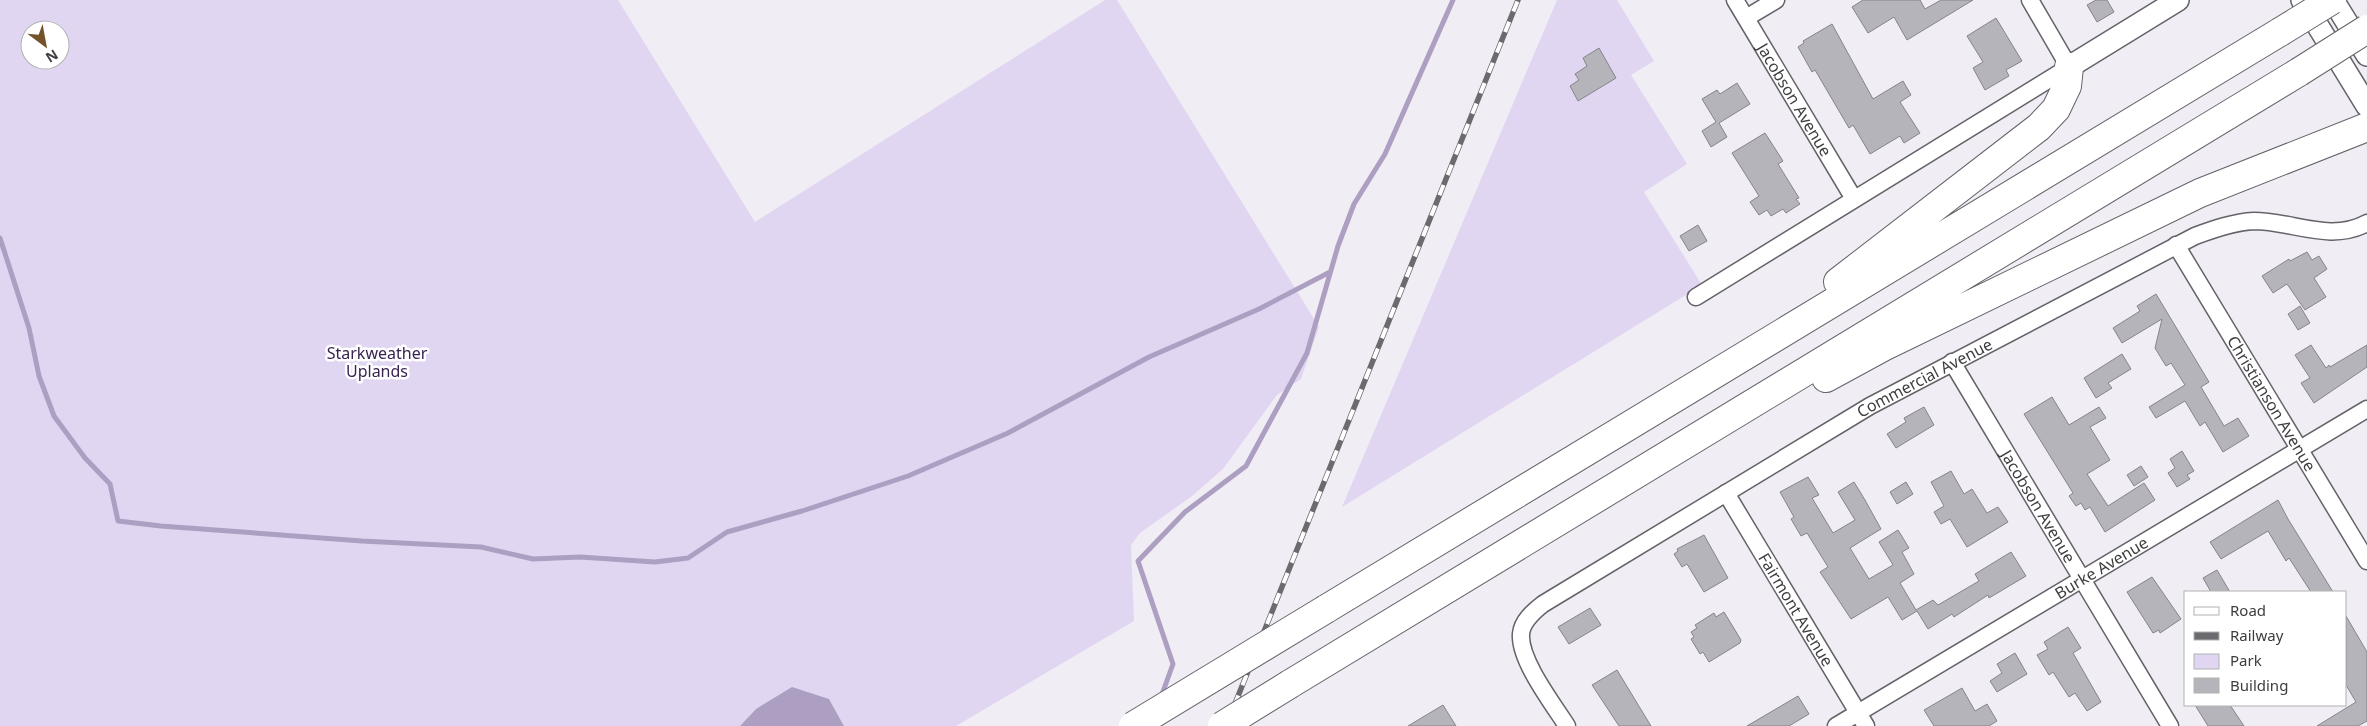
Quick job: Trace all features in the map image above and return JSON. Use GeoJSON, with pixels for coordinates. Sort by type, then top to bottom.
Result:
{"type":"FeatureCollection","features":[{"type":"Feature","properties":{"kind":"highway"},"geometry":{"type":"LineString","coordinates":[[1133,726],[2332,0]]}},
{"type":"Feature","properties":{"kind":"highway"},"geometry":{"type":"LineString","coordinates":[[1222,726],[2367,30]]}},
{"type":"Feature","properties":{"kind":"highway"},"geometry":{"type":"LineString","coordinates":[[1725,368],[2038,127],[2056,109],[2067,86],[2069,67]]}},
{"type":"Feature","properties":{"kind":"highway"},"geometry":{"type":"LineString","coordinates":[[1655,462],[1785,400],[1883,347],[2200,193],[2367,127]]}},
{"type":"Feature","properties":{"kind":"street","name":"Jacobson Avenue"},"geometry":{"type":"LineString","coordinates":[[1736,0],[1854,199]]}},
{"type":"Feature","properties":{"kind":"street"},"geometry":{"type":"LineString","coordinates":[[1746,18],[1776,0]]}},
{"type":"Feature","properties":{"kind":"street"},"geometry":{"type":"LineString","coordinates":[[2030,0],[2069,67]]}},
{"type":"Feature","properties":{"kind":"street"},"geometry":{"type":"LineString","coordinates":[[1696,297],[2178,0]]}},
{"type":"Feature","properties":{"kind":"street"},"geometry":{"type":"LineString","coordinates":[[2302,0],[2367,106]]}},
{"type":"Feature","properties":{"kind":"street"},"geometry":{"type":"LineString","coordinates":[[2332,0],[2367,55]]}},
{"type":"Feature","properties":{"kind":"street","name":"Commercial Avenue"},"geometry":{"type":"LineString","coordinates":[[1567,726],[1527,663],[1521,634],[1530,615],[1543,604],[1870,406],[2195,236],[2225,225],[2255,221],[2318,231],[2345,232],[2367,224]]}},
{"type":"Feature","properties":{"kind":"street","name":"Christianson Avenue"},"geometry":{"type":"LineString","coordinates":[[2176,245],[2367,561]]}},
{"type":"Feature","properties":{"kind":"street","name":"Jacobson Avenue"},"geometry":{"type":"LineString","coordinates":[[1952,362],[2170,726]]}},
{"type":"Feature","properties":{"kind":"street","name":"Burke Avenue"},"geometry":{"type":"LineString","coordinates":[[1836,726],[1862,719],[2082,579],[2367,409]]}},
{"type":"Feature","properties":{"kind":"street","name":"Fairmont Avenue"},"geometry":{"type":"LineString","coordinates":[[1726,493],[1862,719]]}},
{"type":"Feature","properties":{"kind":"green space","name":"Starkweather Uplands"},"geometry":{"type":"Polygon","coordinates":[[[0,0],[618,0],[755,222],[1105,0],[1117,0],[1319,327],[1301,379],[1277,395],[1223,469],[1192,496],[1140,533],[1131,545],[1134,621],[956,726],[844,726],[829,699],[756,709],[740,726],[0,726],[0,0]]]}},
{"type":"Feature","properties":{"kind":"green space"},"geometry":{"type":"Polygon","coordinates":[[[1557,0],[1617,0],[1654,61],[1631,75],[1687,164],[1644,192],[1702,285],[1342,507],[1557,0]]]}},
{"type":"Feature","properties":{"kind":"shaded area"},"geometry":{"type":"Polygon","coordinates":[[[792,687],[829,699],[844,726],[740,726],[756,709],[792,687]]]}},
{"type":"Feature","properties":{"kind":"building"},"geometry":{"type":"Polygon","coordinates":[[[1863,0],[1920,0],[1925,9],[1941,0],[1973,0],[1907,40],[1894,17],[1868,33],[1852,7],[1863,0]]]}},
{"type":"Feature","properties":{"kind":"building"},"geometry":{"type":"Polygon","coordinates":[[[2096,0],[2107,0],[2114,12],[2097,22],[2087,5],[2096,0]]]}},
{"type":"Feature","properties":{"kind":"building"},"geometry":{"type":"Polygon","coordinates":[[[1996,18],[2022,61],[2006,70],[2009,76],[1985,90],[1973,68],[1983,62],[1967,36],[1996,18]]]}},
{"type":"Feature","properties":{"kind":"building"},"geometry":{"type":"Polygon","coordinates":[[[1832,24],[1873,99],[1903,81],[1911,95],[1900,102],[1920,133],[1904,143],[1900,136],[1870,154],[1853,125],[1849,128],[1815,70],[1812,72],[1798,47],[1804,43],[1803,41],[1832,24]]]}},
{"type":"Feature","properties":{"kind":"building"},"geometry":{"type":"Polygon","coordinates":[[[1599,48],[1616,78],[1578,101],[1570,86],[1579,80],[1575,74],[1587,66],[1583,58],[1599,48]]]}},
{"type":"Feature","properties":{"kind":"building"},"geometry":{"type":"Polygon","coordinates":[[[1737,83],[1750,104],[1719,123],[1727,137],[1711,147],[1702,131],[1716,122],[1702,99],[1717,90],[1720,94],[1737,83]]]}},
{"type":"Feature","properties":{"kind":"building"},"geometry":{"type":"Polygon","coordinates":[[[1765,133],[1783,161],[1778,164],[1799,198],[1796,199],[1800,204],[1786,213],[1783,209],[1771,216],[1767,210],[1759,215],[1750,202],[1759,196],[1732,153],[1765,133]]]}},
{"type":"Feature","properties":{"kind":"building"},"geometry":{"type":"Polygon","coordinates":[[[1698,225],[1707,241],[1689,251],[1680,236],[1698,225]]]}},
{"type":"Feature","properties":{"kind":"building"},"geometry":{"type":"Polygon","coordinates":[[[2307,252],[2312,260],[2319,256],[2327,269],[2314,278],[2326,297],[2305,310],[2287,284],[2273,293],[2262,276],[2289,259],[2290,261],[2307,252]]]}},
{"type":"Feature","properties":{"kind":"building"},"geometry":{"type":"Polygon","coordinates":[[[2156,294],[2209,382],[2201,387],[2224,426],[2238,418],[2249,436],[2223,452],[2205,422],[2200,426],[2185,401],[2156,418],[2149,407],[2185,385],[2171,363],[2166,366],[2155,348],[2162,319],[2122,343],[2113,328],[2140,311],[2137,306],[2156,294]]]}},
{"type":"Feature","properties":{"kind":"building"},"geometry":{"type":"Polygon","coordinates":[[[2300,306],[2310,323],[2298,330],[2288,314],[2300,306]]]}},
{"type":"Feature","properties":{"kind":"building"},"geometry":{"type":"Polygon","coordinates":[[[2311,345],[2326,368],[2367,345],[2367,367],[2314,403],[2301,383],[2310,378],[2295,355],[2311,345]]]}},
{"type":"Feature","properties":{"kind":"building"},"geometry":{"type":"Polygon","coordinates":[[[2122,354],[2131,369],[2108,383],[2112,388],[2096,398],[2084,378],[2122,354]]]}},
{"type":"Feature","properties":{"kind":"building"},"geometry":{"type":"Polygon","coordinates":[[[2052,397],[2069,425],[2099,407],[2106,418],[2090,427],[2110,460],[2087,474],[2108,506],[2144,483],[2155,500],[2105,532],[2090,507],[2085,510],[2081,503],[2076,506],[2069,496],[2073,493],[2024,414],[2052,397]]]}},
{"type":"Feature","properties":{"kind":"building"},"geometry":{"type":"Polygon","coordinates":[[[1924,407],[1934,425],[1896,448],[1887,434],[1906,422],[1904,418],[1924,407]]]}},
{"type":"Feature","properties":{"kind":"building"},"geometry":{"type":"Polygon","coordinates":[[[2182,451],[2194,471],[2187,475],[2190,479],[2177,487],[2168,473],[2175,468],[2170,459],[2182,451]]]}},
{"type":"Feature","properties":{"kind":"building"},"geometry":{"type":"Polygon","coordinates":[[[2141,466],[2148,477],[2134,486],[2127,475],[2141,466]]]}},
{"type":"Feature","properties":{"kind":"building"},"geometry":{"type":"Polygon","coordinates":[[[1951,471],[1964,494],[1972,489],[1987,513],[1998,507],[2008,522],[1967,547],[1950,519],[1941,524],[1934,512],[1944,506],[1931,482],[1951,471]]]}},
{"type":"Feature","properties":{"kind":"building"},"geometry":{"type":"Polygon","coordinates":[[[1808,477],[1819,495],[1812,498],[1833,533],[1855,520],[1838,492],[1854,482],[1865,500],[1881,529],[1850,548],[1869,579],[1893,565],[1879,542],[1898,530],[1909,548],[1902,552],[1914,574],[1900,583],[1916,610],[1933,600],[1938,605],[1979,581],[1975,574],[2011,552],[2026,576],[1989,598],[1988,595],[1954,617],[1952,614],[1928,629],[1917,611],[1902,620],[1888,597],[1851,619],[1820,572],[1828,567],[1807,533],[1801,536],[1791,519],[1794,517],[1780,492],[1808,477]]]}},
{"type":"Feature","properties":{"kind":"building"},"geometry":{"type":"Polygon","coordinates":[[[1906,482],[1913,494],[1897,504],[1890,492],[1906,482]]]}},
{"type":"Feature","properties":{"kind":"building"},"geometry":{"type":"Polygon","coordinates":[[[2278,500],[2332,591],[2310,591],[2289,558],[2286,561],[2268,531],[2221,559],[2210,542],[2278,500]]]}},
{"type":"Feature","properties":{"kind":"building"},"geometry":{"type":"Polygon","coordinates":[[[1704,535],[1728,578],[1704,592],[1687,564],[1682,567],[1674,554],[1678,551],[1677,549],[1704,535]]]}},
{"type":"Feature","properties":{"kind":"building"},"geometry":{"type":"Polygon","coordinates":[[[2217,570],[2229,591],[2210,591],[2203,578],[2217,570]]]}},
{"type":"Feature","properties":{"kind":"building"},"geometry":{"type":"Polygon","coordinates":[[[2152,577],[2181,619],[2160,633],[2159,630],[2153,633],[2127,592],[2152,577]]]}},
{"type":"Feature","properties":{"kind":"building"},"geometry":{"type":"Polygon","coordinates":[[[1590,608],[1601,625],[1569,644],[1558,627],[1590,608]]]}},
{"type":"Feature","properties":{"kind":"building"},"geometry":{"type":"Polygon","coordinates":[[[1724,612],[1741,640],[1740,643],[1709,662],[1703,652],[1700,654],[1691,639],[1694,637],[1691,632],[1697,628],[1695,625],[1714,613],[1716,617],[1724,612]]]}},
{"type":"Feature","properties":{"kind":"building"},"geometry":{"type":"Polygon","coordinates":[[[2347,618],[2367,652],[2367,721],[2358,726],[2317,726],[2356,702],[2347,687],[2347,618]]]}},
{"type":"Feature","properties":{"kind":"building"},"geometry":{"type":"Polygon","coordinates":[[[2068,627],[2081,648],[2073,653],[2101,702],[2087,711],[2075,693],[2069,697],[2053,672],[2049,675],[2037,655],[2048,649],[2044,642],[2068,627]]]}},
{"type":"Feature","properties":{"kind":"building"},"geometry":{"type":"Polygon","coordinates":[[[2015,653],[2027,674],[1997,692],[1990,681],[2002,673],[1997,664],[2015,653]]]}},
{"type":"Feature","properties":{"kind":"building"},"geometry":{"type":"Polygon","coordinates":[[[1617,670],[1651,726],[1619,726],[1592,685],[1617,670]]]}},
{"type":"Feature","properties":{"kind":"building"},"geometry":{"type":"Polygon","coordinates":[[[1962,688],[1975,711],[1987,704],[1997,721],[1989,726],[1934,726],[1924,710],[1962,688]]]}},
{"type":"Feature","properties":{"kind":"building"},"geometry":{"type":"Polygon","coordinates":[[[1798,696],[1809,714],[1789,726],[1747,726],[1798,696]]]}},
{"type":"Feature","properties":{"kind":"building"},"geometry":{"type":"Polygon","coordinates":[[[1443,705],[1456,726],[1408,726],[1443,705]]]}},
{"type":"Feature","properties":{"kind":"building"},"geometry":{"type":"Polygon","coordinates":[[[2196,706],[2231,706],[2244,726],[2208,726],[2196,706]]]}},
{"type":"Feature","properties":{"kind":"waterway"},"geometry":{"type":"LineString","coordinates":[[1161,697],[1173,664],[1138,561],[1185,512],[1246,466],[1307,353],[1338,246],[1354,204],[1385,154],[1453,0]]}},
{"type":"Feature","properties":{"kind":"waterway"},"geometry":{"type":"LineString","coordinates":[[0,238],[29,328],[39,376],[54,416],[85,458],[110,484],[118,521],[362,541],[481,547],[533,559],[580,557],[655,562],[688,558],[727,532],[802,511],[908,476],[1008,433],[1149,357],[1259,309],[1330,272]]}},
{"type":"Feature","properties":{"kind":"railway"},"geometry":{"type":"LineString","coordinates":[[1226,726],[1518,0]]}}]}
